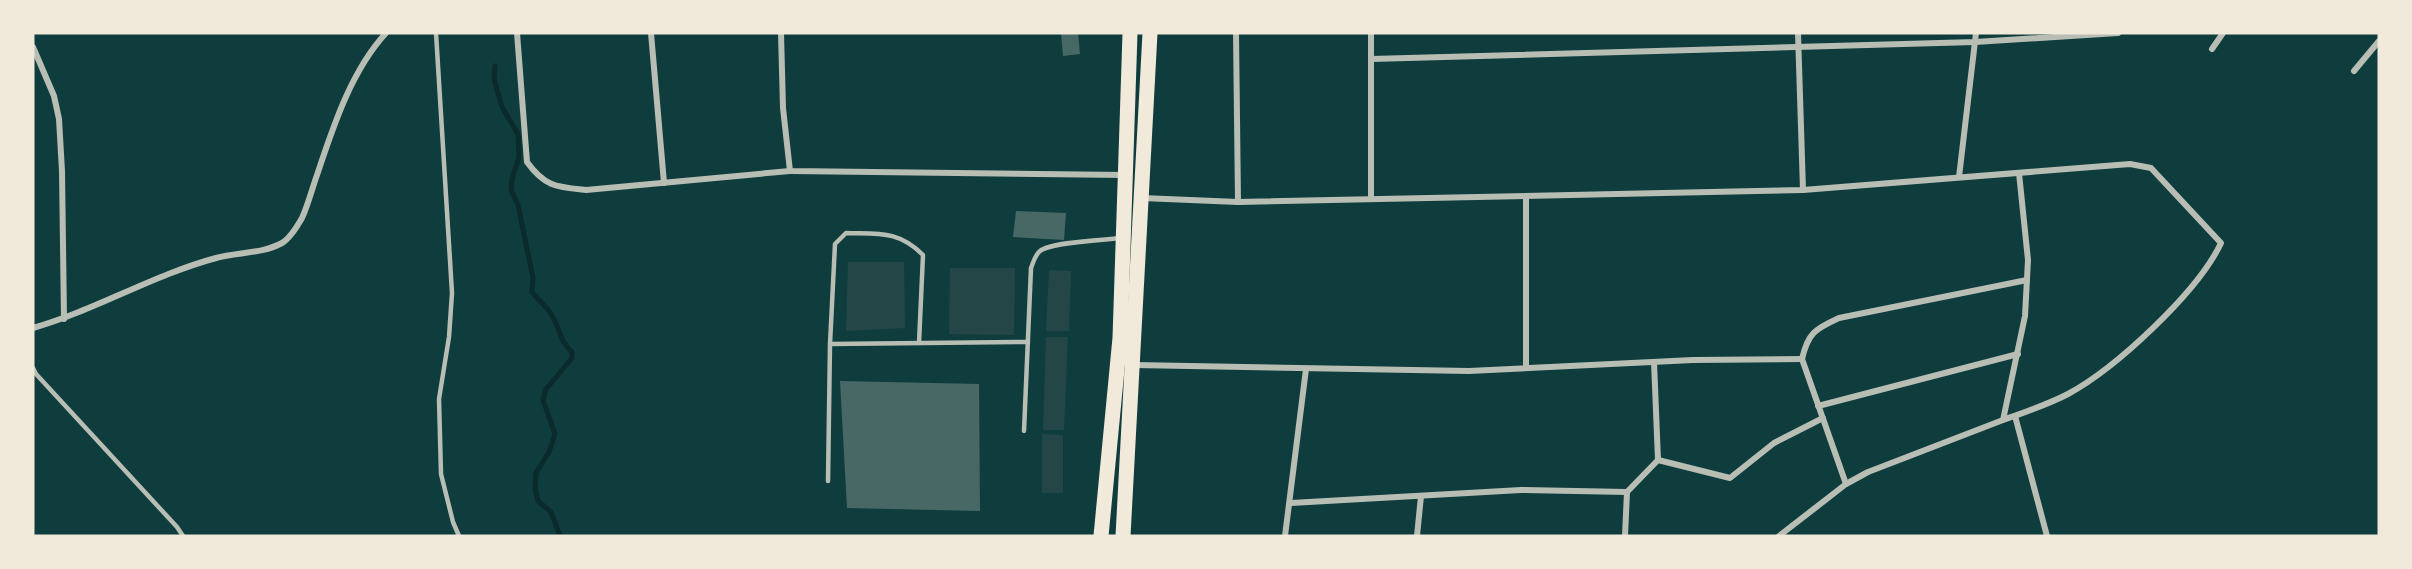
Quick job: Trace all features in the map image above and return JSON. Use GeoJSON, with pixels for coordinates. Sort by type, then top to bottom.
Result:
{"type":"FeatureCollection","features":[{"type":"Feature","properties":{"kind":"highway"},"geometry":{"type":"LineString","coordinates":[[1101,536],[1120,338],[1130,33]]}},
{"type":"Feature","properties":{"kind":"highway"},"geometry":{"type":"LineString","coordinates":[[1122,536],[1150,33]]}},
{"type":"Feature","properties":{"kind":"street"},"geometry":{"type":"LineString","coordinates":[[33,328],[64,319],[125,292],[216,258],[259,250],[284,242],[302,219],[336,120],[357,77],[376,44],[386,33]]}},
{"type":"Feature","properties":{"kind":"street"},"geometry":{"type":"LineString","coordinates":[[517,33],[527,162],[538,177],[557,187],[586,190],[790,171],[1125,175]]}},
{"type":"Feature","properties":{"kind":"street"},"geometry":{"type":"LineString","coordinates":[[651,33],[664,183]]}},
{"type":"Feature","properties":{"kind":"street"},"geometry":{"type":"LineString","coordinates":[[781,33],[783,108],[790,171]]}},
{"type":"Feature","properties":{"kind":"street"},"geometry":{"type":"LineString","coordinates":[[1236,33],[1238,202]]}},
{"type":"Feature","properties":{"kind":"street"},"geometry":{"type":"LineString","coordinates":[[1371,33],[1371,199]]}},
{"type":"Feature","properties":{"kind":"street"},"geometry":{"type":"LineString","coordinates":[[1798,33],[1803,190]]}},
{"type":"Feature","properties":{"kind":"street"},"geometry":{"type":"LineString","coordinates":[[1959,177],[1976,33]]}},
{"type":"Feature","properties":{"kind":"street"},"geometry":{"type":"LineString","coordinates":[[1371,59],[1975,42],[2118,33]]}},
{"type":"Feature","properties":{"kind":"street"},"geometry":{"type":"LineString","coordinates":[[2212,49],[2223,33]]}},
{"type":"Feature","properties":{"kind":"street"},"geometry":{"type":"LineString","coordinates":[[2354,71],[2379,41]]}},
{"type":"Feature","properties":{"kind":"street"},"geometry":{"type":"LineString","coordinates":[[33,47],[54,96],[59,119],[64,319]]}},
{"type":"Feature","properties":{"kind":"street"},"geometry":{"type":"LineString","coordinates":[[1142,198],[1238,202],[1803,190],[2130,164],[2151,168],[2222,243],[2212,262],[2162,319],[2113,362],[2070,393],[2033,410],[1868,472],[1846,484],[1779,536]]}},
{"type":"Feature","properties":{"kind":"street"},"geometry":{"type":"LineString","coordinates":[[2003,420],[2025,316],[2028,260],[2019,172]]}},
{"type":"Feature","properties":{"kind":"street"},"geometry":{"type":"LineString","coordinates":[[1526,196],[1526,368]]}},
{"type":"Feature","properties":{"kind":"street"},"geometry":{"type":"LineString","coordinates":[[1846,484],[1802,359],[1806,343],[1817,328],[1839,318],[2027,280]]}},
{"type":"Feature","properties":{"kind":"street"},"geometry":{"type":"LineString","coordinates":[[1818,406],[2018,354]]}},
{"type":"Feature","properties":{"kind":"street"},"geometry":{"type":"LineString","coordinates":[[1133,365],[1469,371],[1654,362],[1802,359]]}},
{"type":"Feature","properties":{"kind":"street"},"geometry":{"type":"LineString","coordinates":[[1625,536],[1628,492],[1658,460],[1654,362]]}},
{"type":"Feature","properties":{"kind":"street"},"geometry":{"type":"LineString","coordinates":[[1286,536],[1306,369]]}},
{"type":"Feature","properties":{"kind":"street"},"geometry":{"type":"LineString","coordinates":[[2015,416],[2047,536]]}},
{"type":"Feature","properties":{"kind":"street"},"geometry":{"type":"LineString","coordinates":[[1658,460],[1730,478],[1774,443],[1823,418]]}},
{"type":"Feature","properties":{"kind":"street"},"geometry":{"type":"LineString","coordinates":[[1291,503],[1521,490],[1628,492]]}},
{"type":"Feature","properties":{"kind":"street"},"geometry":{"type":"LineString","coordinates":[[1417,536],[1421,496]]}},
{"type":"Feature","properties":{"kind":"lane"},"geometry":{"type":"LineString","coordinates":[[436,33],[452,293],[449,337],[439,399],[441,474],[453,522],[459,536]]}},
{"type":"Feature","properties":{"kind":"lane"},"geometry":{"type":"LineString","coordinates":[[828,481],[830,344],[835,244],[846,233],[889,234],[910,242],[922,255],[919,343]]}},
{"type":"Feature","properties":{"kind":"lane"},"geometry":{"type":"LineString","coordinates":[[1024,431],[1031,268],[1039,251],[1052,246],[1123,237]]}},
{"type":"Feature","properties":{"kind":"lane"},"geometry":{"type":"LineString","coordinates":[[830,344],[1028,342]]}},
{"type":"Feature","properties":{"kind":"lane"},"geometry":{"type":"LineString","coordinates":[[33,368],[183,536]]}},
{"type":"Feature","properties":{"kind":"shaded area"},"geometry":{"type":"Polygon","coordinates":[[[848,262],[904,262],[905,328],[846,331],[848,262]]]}},
{"type":"Feature","properties":{"kind":"shaded area"},"geometry":{"type":"Polygon","coordinates":[[[950,268],[1015,268],[1014,335],[949,334],[950,268]]]}},
{"type":"Feature","properties":{"kind":"shaded area"},"geometry":{"type":"Polygon","coordinates":[[[1049,270],[1071,271],[1069,331],[1046,331],[1049,270]]]}},
{"type":"Feature","properties":{"kind":"shaded area"},"geometry":{"type":"Polygon","coordinates":[[[1046,337],[1068,337],[1064,430],[1043,430],[1046,337]]]}},
{"type":"Feature","properties":{"kind":"shaded area"},"geometry":{"type":"Polygon","coordinates":[[[1042,434],[1063,435],[1063,493],[1042,493],[1042,434]]]}},
{"type":"Feature","properties":{"kind":"building"},"geometry":{"type":"Polygon","coordinates":[[[1061,33],[1078,33],[1080,54],[1063,56],[1061,33]]]}},
{"type":"Feature","properties":{"kind":"building"},"geometry":{"type":"Polygon","coordinates":[[[1016,211],[1066,213],[1064,240],[1013,237],[1016,211]]]}},
{"type":"Feature","properties":{"kind":"building"},"geometry":{"type":"Polygon","coordinates":[[[840,381],[979,384],[980,511],[847,508],[840,381]]]}},
{"type":"Feature","properties":{"kind":"waterway"},"geometry":{"type":"LineString","coordinates":[[495,66],[494,79],[502,107],[518,134],[519,157],[511,190],[518,205],[533,278],[532,292],[547,308],[564,343],[572,352],[572,358],[546,389],[543,400],[555,434],[549,452],[536,473],[535,488],[538,501],[551,512],[560,536]]}}]}
